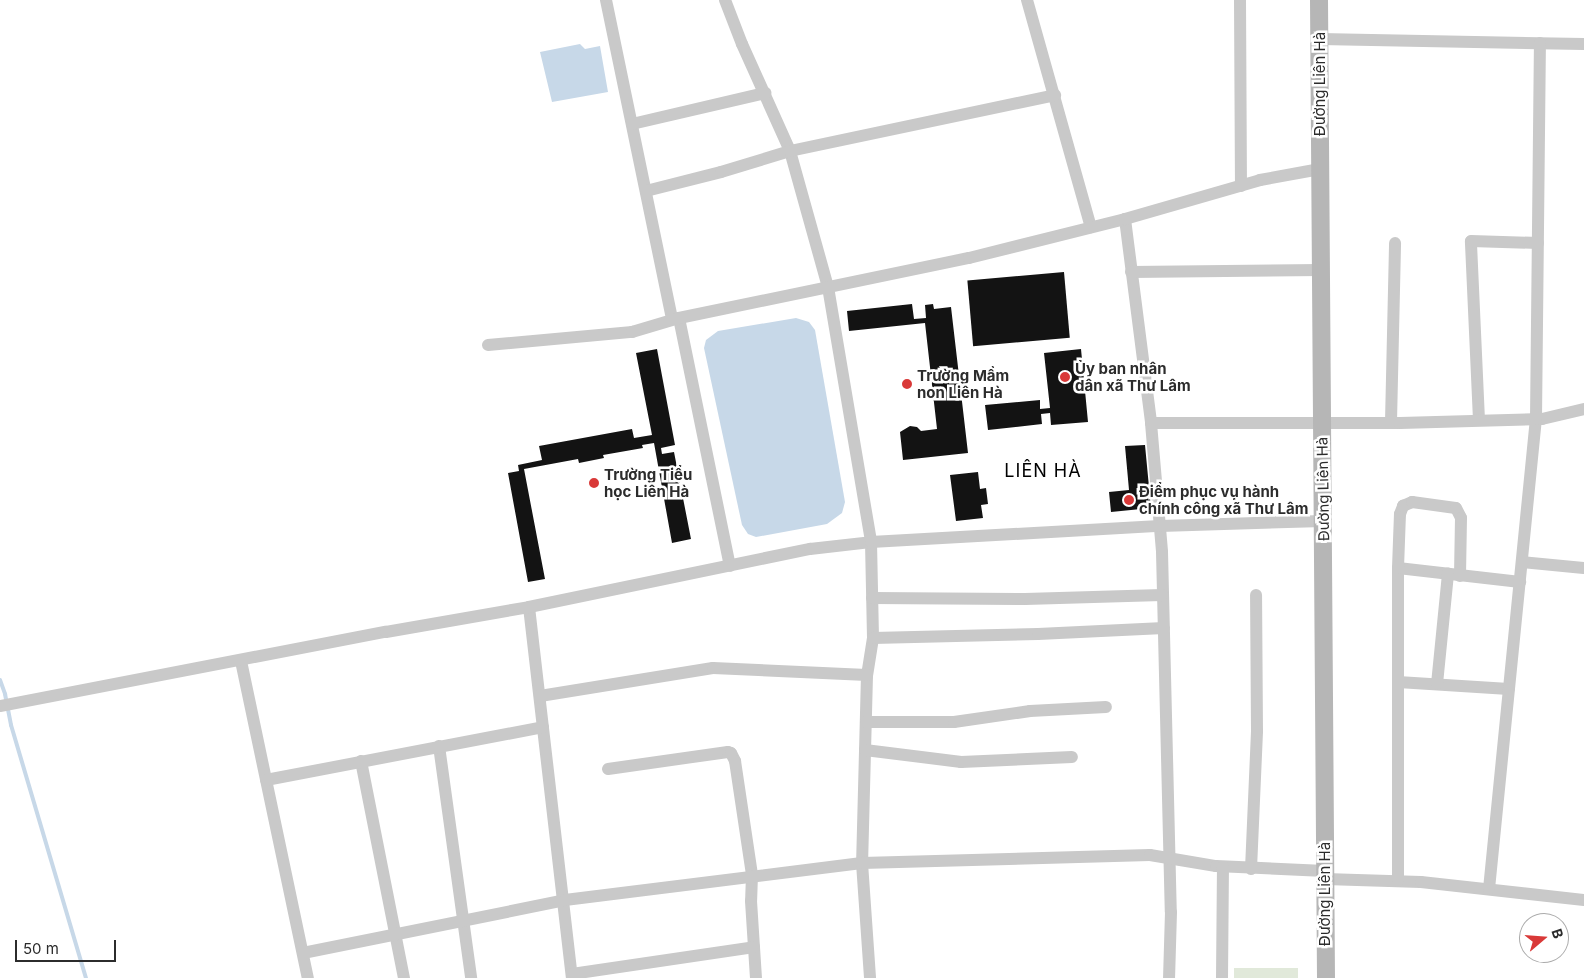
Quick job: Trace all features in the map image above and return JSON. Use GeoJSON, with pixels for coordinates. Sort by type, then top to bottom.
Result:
{"type":"FeatureCollection","features":[{"type":"Feature","properties":{"kind":"main road","name":"Đường Liên Hà"},"geometry":{"type":"LineString","coordinates":[[1319,0],[1326,978]]}},
{"type":"Feature","properties":{"kind":"street"},"geometry":{"type":"LineString","coordinates":[[606,0],[646,191],[730,566]]}},
{"type":"Feature","properties":{"kind":"street"},"geometry":{"type":"LineString","coordinates":[[725,0],[740,39],[790,151],[828,287],[871,542],[873,638],[867,675],[862,862],[870,978]]}},
{"type":"Feature","properties":{"kind":"street"},"geometry":{"type":"LineString","coordinates":[[1027,0],[1091,227]]}},
{"type":"Feature","properties":{"kind":"street"},"geometry":{"type":"LineString","coordinates":[[1240,0],[1241,186]]}},
{"type":"Feature","properties":{"kind":"street"},"geometry":{"type":"LineString","coordinates":[[1320,39],[1584,44]]}},
{"type":"Feature","properties":{"kind":"street"},"geometry":{"type":"LineString","coordinates":[[1489,889],[1536,419],[1540,43]]}},
{"type":"Feature","properties":{"kind":"street"},"geometry":{"type":"LineString","coordinates":[[632,124],[765,93]]}},
{"type":"Feature","properties":{"kind":"street"},"geometry":{"type":"LineString","coordinates":[[646,191],[721,172],[790,151],[1055,95]]}},
{"type":"Feature","properties":{"kind":"street"},"geometry":{"type":"LineString","coordinates":[[488,345],[632,332],[676,319],[969,258],[1125,219],[1241,186],[1320,169]]}},
{"type":"Feature","properties":{"kind":"street"},"geometry":{"type":"LineString","coordinates":[[1125,219],[1151,423],[1160,526],[1169,858],[1169,978]]}},
{"type":"Feature","properties":{"kind":"street"},"geometry":{"type":"LineString","coordinates":[[1479,420],[1470,241],[1538,243]]}},
{"type":"Feature","properties":{"kind":"street"},"geometry":{"type":"LineString","coordinates":[[1391,422],[1396,243]]}},
{"type":"Feature","properties":{"kind":"street"},"geometry":{"type":"LineString","coordinates":[[1131,272],[1321,270]]}},
{"type":"Feature","properties":{"kind":"street"},"geometry":{"type":"LineString","coordinates":[[1151,423],[1536,419],[1584,409]]}},
{"type":"Feature","properties":{"kind":"street"},"geometry":{"type":"LineString","coordinates":[[1398,881],[1398,568],[1400,514],[1403,506],[1412,502],[1452,506],[1456,508],[1461,518],[1437,684]]}},
{"type":"Feature","properties":{"kind":"street"},"geometry":{"type":"LineString","coordinates":[[0,706],[529,607],[810,549],[871,542],[1160,526],[1323,521]]}},
{"type":"Feature","properties":{"kind":"street"},"geometry":{"type":"LineString","coordinates":[[1522,562],[1584,568]]}},
{"type":"Feature","properties":{"kind":"street"},"geometry":{"type":"LineString","coordinates":[[1398,568],[1520,582]]}},
{"type":"Feature","properties":{"kind":"street"},"geometry":{"type":"LineString","coordinates":[[872,598],[1026,599],[1162,595]]}},
{"type":"Feature","properties":{"kind":"street"},"geometry":{"type":"LineString","coordinates":[[1251,869],[1256,731],[1256,595]]}},
{"type":"Feature","properties":{"kind":"street"},"geometry":{"type":"LineString","coordinates":[[529,607],[572,976],[754,947]]}},
{"type":"Feature","properties":{"kind":"street"},"geometry":{"type":"LineString","coordinates":[[873,638],[1038,634],[1164,628]]}},
{"type":"Feature","properties":{"kind":"street"},"geometry":{"type":"LineString","coordinates":[[241,661],[308,978]]}},
{"type":"Feature","properties":{"kind":"street"},"geometry":{"type":"LineString","coordinates":[[540,696],[713,668],[867,675]]}},
{"type":"Feature","properties":{"kind":"street"},"geometry":{"type":"LineString","coordinates":[[1398,682],[1509,689]]}},
{"type":"Feature","properties":{"kind":"street"},"geometry":{"type":"LineString","coordinates":[[866,722],[954,722],[1030,711],[1106,707]]}},
{"type":"Feature","properties":{"kind":"street"},"geometry":{"type":"LineString","coordinates":[[266,780],[438,746],[543,728]]}},
{"type":"Feature","properties":{"kind":"street"},"geometry":{"type":"LineString","coordinates":[[438,746],[471,978]]}},
{"type":"Feature","properties":{"kind":"street"},"geometry":{"type":"LineString","coordinates":[[865,750],[961,762],[1072,758]]}},
{"type":"Feature","properties":{"kind":"street"},"geometry":{"type":"LineString","coordinates":[[608,769],[728,752],[732,754],[735,761],[752,875],[756,978]]}},
{"type":"Feature","properties":{"kind":"street"},"geometry":{"type":"LineString","coordinates":[[361,761],[404,978]]}},
{"type":"Feature","properties":{"kind":"street"},"geometry":{"type":"LineString","coordinates":[[303,954],[564,900],[862,862],[1150,855],[1223,867],[1489,889],[1584,900]]}},
{"type":"Feature","properties":{"kind":"street"},"geometry":{"type":"LineString","coordinates":[[1222,978],[1223,867]]}},
{"type":"Feature","properties":{"kind":"green space"},"geometry":{"type":"Polygon","coordinates":[[[1234,968],[1298,968],[1298,978],[1234,978],[1234,968]]]}},
{"type":"Feature","properties":{"kind":"water"},"geometry":{"type":"Polygon","coordinates":[[[580,44],[585,49],[600,46],[608,92],[552,102],[540,52],[580,44]]]}},
{"type":"Feature","properties":{"kind":"water"},"geometry":{"type":"Polygon","coordinates":[[[796,318],[809,322],[815,330],[845,502],[842,513],[827,524],[756,537],[748,534],[742,525],[704,348],[706,340],[718,331],[796,318]]]}},
{"type":"Feature","properties":{"kind":"building"},"geometry":{"type":"Polygon","coordinates":[[[1064,272],[1070,338],[973,346],[967,280],[1064,272]]]}},
{"type":"Feature","properties":{"kind":"building"},"geometry":{"type":"Polygon","coordinates":[[[912,304],[914,319],[926,318],[925,305],[933,304],[934,309],[951,307],[968,453],[903,460],[900,432],[910,426],[917,427],[921,431],[937,429],[925,323],[849,331],[847,311],[912,304]]]}},
{"type":"Feature","properties":{"kind":"building"},"geometry":{"type":"Polygon","coordinates":[[[657,349],[675,445],[661,448],[662,454],[674,452],[691,539],[672,543],[654,443],[642,445],[643,448],[603,455],[604,458],[579,463],[578,459],[524,469],[545,579],[528,582],[508,473],[519,471],[518,465],[542,460],[539,446],[632,429],[634,438],[652,435],[636,353],[657,349]]]}},
{"type":"Feature","properties":{"kind":"building","name":"Ủy ban nhân dân xã Thư Lâm"},"geometry":{"type":"Polygon","coordinates":[[[1081,349],[1088,422],[1051,425],[1050,413],[1041,414],[1042,424],[988,430],[985,405],[1040,400],[1040,409],[1050,408],[1044,353],[1081,349]]]}},
{"type":"Feature","properties":{"kind":"building"},"geometry":{"type":"Polygon","coordinates":[[[1145,445],[1151,508],[1111,512],[1109,492],[1129,490],[1125,446],[1145,445]]]}},
{"type":"Feature","properties":{"kind":"building"},"geometry":{"type":"Polygon","coordinates":[[[978,472],[980,489],[986,488],[988,504],[981,505],[983,518],[956,521],[950,475],[978,472]]]}},
{"type":"Feature","properties":{"kind":"waterway"},"geometry":{"type":"LineString","coordinates":[[0,680],[5,694],[11,725],[86,978]]}},
{"type":"Feature","properties":{"kind":"place","name":"Ủy ban nhân dân xã Thư Lâm"},"geometry":{"type":"Point","coordinates":[1065,377]}},
{"type":"Feature","properties":{"kind":"place","name":"Trường Mầm non Liên Hà"},"geometry":{"type":"Point","coordinates":[907,384]}},
{"type":"Feature","properties":{"kind":"place","name":"Trường Tiểu học Liên Hà"},"geometry":{"type":"Point","coordinates":[594,483]}},
{"type":"Feature","properties":{"kind":"place","name":"Điểm phục vụ hành chính công xã Thư Lâm"},"geometry":{"type":"Point","coordinates":[1129,500]}},
{"type":"Feature","properties":{"kind":"district","name":"LIÊN HÀ"},"geometry":{"type":"Point","coordinates":[1043,471]}}]}
